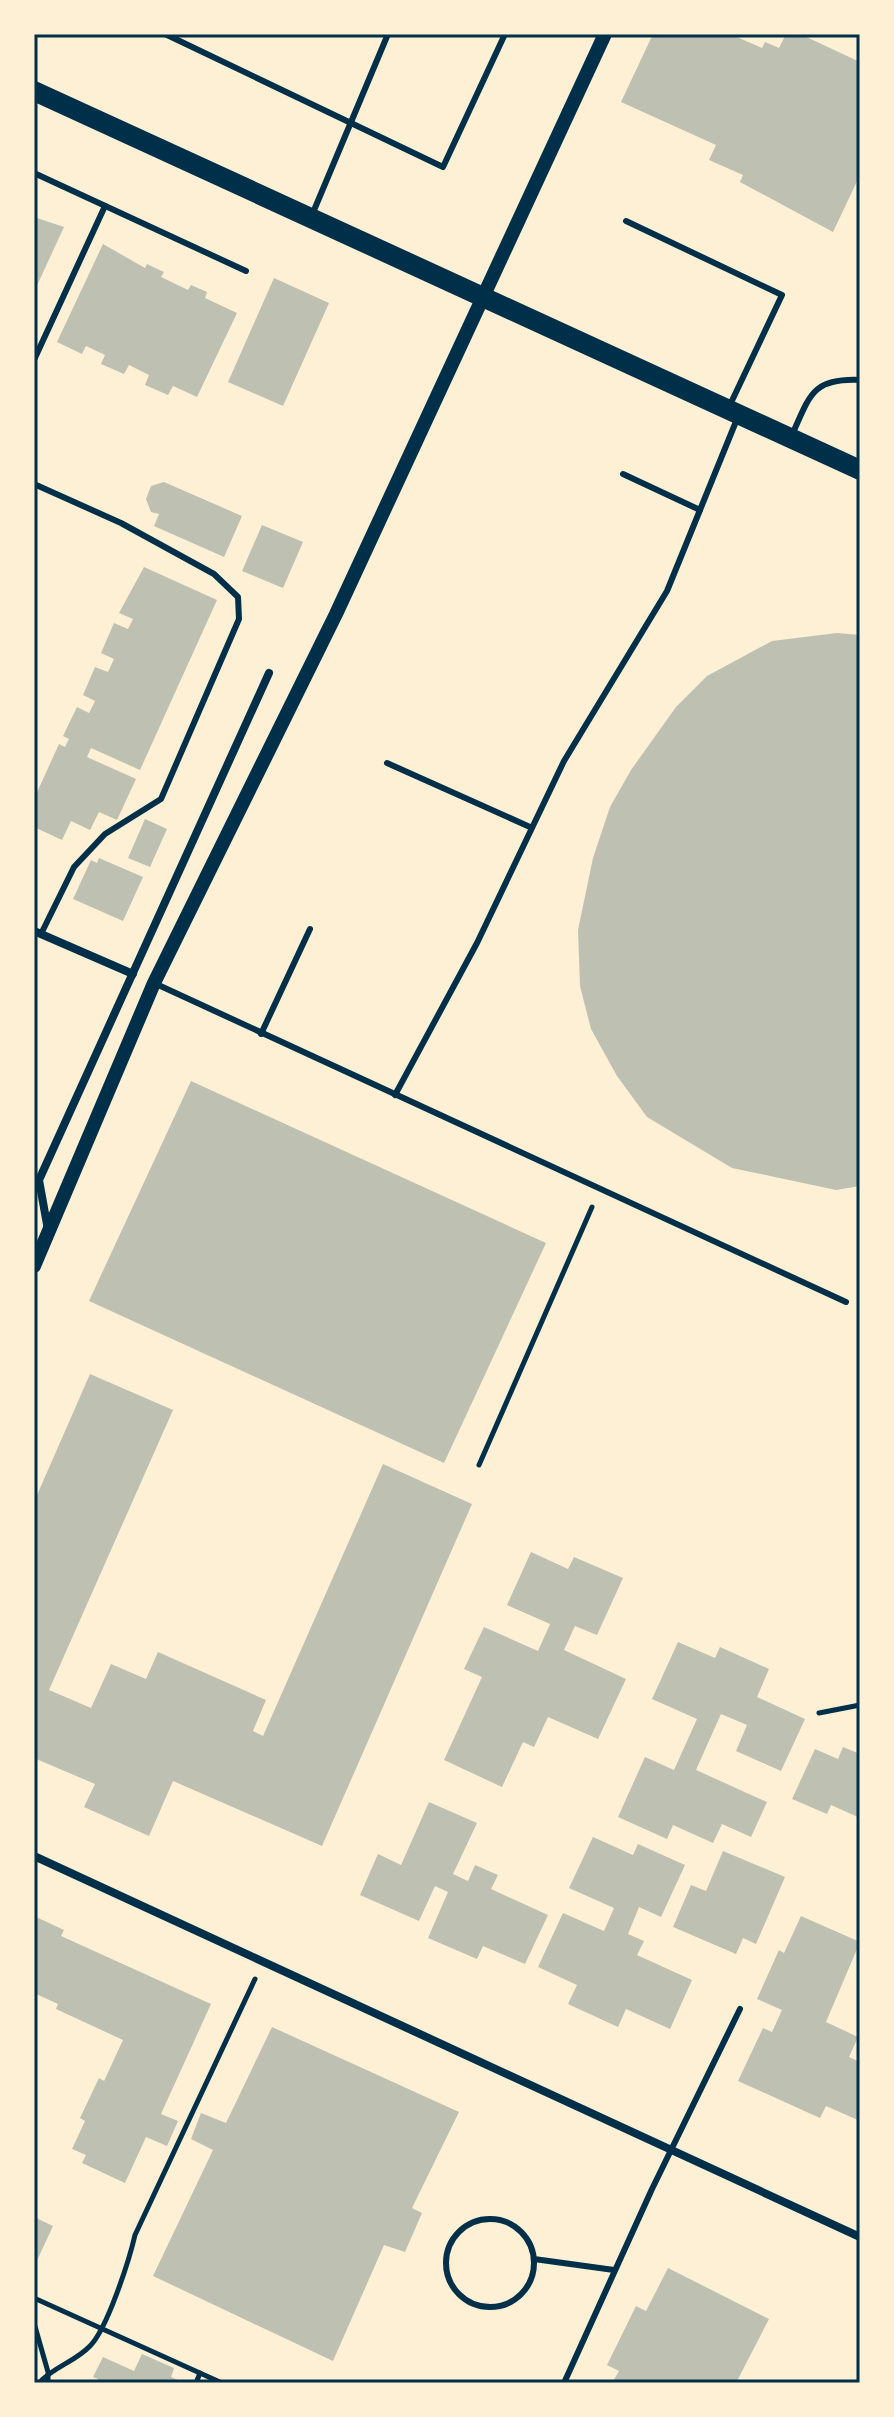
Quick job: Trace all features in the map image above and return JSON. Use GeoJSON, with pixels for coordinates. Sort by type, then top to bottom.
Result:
{"type":"FeatureCollection","features":[{"type":"Feature","properties":{"kind":"main road"},"geometry":{"type":"LineString","coordinates":[[34,91],[860,470]]}},
{"type":"Feature","properties":{"kind":"street"},"geometry":{"type":"LineString","coordinates":[[34,1266],[154,983],[310,668],[605,34]]}},
{"type":"Feature","properties":{"kind":"street"},"geometry":{"type":"LineString","coordinates":[[48,1230],[39,1180],[269,673]]}},
{"type":"Feature","properties":{"kind":"street"},"geometry":{"type":"LineString","coordinates":[[38,933],[133,974]]}},
{"type":"Feature","properties":{"kind":"street"},"geometry":{"type":"LineString","coordinates":[[34,1856],[860,2237]]}},
{"type":"Feature","properties":{"kind":"lane"},"geometry":{"type":"LineString","coordinates":[[165,34],[443,167],[505,34]]}},
{"type":"Feature","properties":{"kind":"lane"},"geometry":{"type":"LineString","coordinates":[[311,218],[388,34]]}},
{"type":"Feature","properties":{"kind":"lane"},"geometry":{"type":"LineString","coordinates":[[34,173],[246,271]]}},
{"type":"Feature","properties":{"kind":"lane"},"geometry":{"type":"LineString","coordinates":[[34,360],[105,206]]}},
{"type":"Feature","properties":{"kind":"lane"},"geometry":{"type":"LineString","coordinates":[[395,1095],[477,943],[564,761],[667,591],[700,510],[733,412],[782,295],[626,221]]}},
{"type":"Feature","properties":{"kind":"lane"},"geometry":{"type":"LineString","coordinates":[[791,438],[809,397],[819,385],[841,379],[860,380]]}},
{"type":"Feature","properties":{"kind":"lane"},"geometry":{"type":"LineString","coordinates":[[623,474],[700,510]]}},
{"type":"Feature","properties":{"kind":"lane"},"geometry":{"type":"LineString","coordinates":[[34,484],[121,523],[214,574],[238,597],[239,619],[161,799],[105,834],[74,867],[38,933]]}},
{"type":"Feature","properties":{"kind":"lane"},"geometry":{"type":"LineString","coordinates":[[387,763],[530,827]]}},
{"type":"Feature","properties":{"kind":"lane"},"geometry":{"type":"LineString","coordinates":[[261,1034],[310,929]]}},
{"type":"Feature","properties":{"kind":"lane"},"geometry":{"type":"LineString","coordinates":[[154,983],[846,1302]]}},
{"type":"Feature","properties":{"kind":"lane"},"geometry":{"type":"LineString","coordinates":[[564,2383],[614,2270],[740,2009]]}},
{"type":"Feature","properties":{"kind":"lane"},"geometry":{"type":"LineString","coordinates":[[484,2220],[498,2220],[523,2233],[534,2259],[534,2272],[519,2297],[492,2308],[463,2299],[447,2274],[446,2259],[459,2232],[484,2220]]}},
{"type":"Feature","properties":{"kind":"lane"},"geometry":{"type":"LineString","coordinates":[[534,2259],[614,2270]]}},
{"type":"Feature","properties":{"kind":"path"},"geometry":{"type":"LineString","coordinates":[[479,1465],[600,1188]]}},
{"type":"Feature","properties":{"kind":"path"},"geometry":{"type":"LineString","coordinates":[[819,1713],[860,1705]]}},
{"type":"Feature","properties":{"kind":"path"},"geometry":{"type":"LineString","coordinates":[[39,2383],[48,2372],[87,2350],[100,2328],[127,2268],[135,2235],[263,1962]]}},
{"type":"Feature","properties":{"kind":"path"},"geometry":{"type":"LineString","coordinates":[[34,2298],[222,2383]]}},
{"type":"Feature","properties":{"kind":"path"},"geometry":{"type":"LineString","coordinates":[[34,2323],[48,2372],[48,2383]]}},
{"type":"Feature","properties":{"kind":"path"},"geometry":{"type":"LineString","coordinates":[[196,2383],[200,2373]]}},
{"type":"Feature","properties":{"kind":"building"},"geometry":{"type":"Polygon","coordinates":[[[653,34],[730,34],[762,48],[765,42],[779,48],[786,34],[800,34],[860,62],[860,175],[833,232],[740,182],[743,175],[709,160],[716,145],[621,102],[653,34]]]}},
{"type":"Feature","properties":{"kind":"building"},"geometry":{"type":"Polygon","coordinates":[[[34,217],[64,227],[34,292],[34,217]]]}},
{"type":"Feature","properties":{"kind":"building"},"geometry":{"type":"Polygon","coordinates":[[[103,244],[145,268],[147,264],[164,272],[161,277],[188,290],[191,285],[207,292],[205,298],[237,313],[197,397],[173,386],[168,395],[145,385],[149,375],[129,365],[124,374],[101,364],[105,355],[86,346],[82,354],[57,342],[103,244]]]}},
{"type":"Feature","properties":{"kind":"building"},"geometry":{"type":"Polygon","coordinates":[[[274,278],[329,303],[283,406],[228,382],[274,278]]]}},
{"type":"Feature","properties":{"kind":"building"},"geometry":{"type":"Polygon","coordinates":[[[164,482],[242,516],[224,557],[154,526],[159,514],[151,512],[146,499],[151,486],[164,482]]]}},
{"type":"Feature","properties":{"kind":"building"},"geometry":{"type":"Polygon","coordinates":[[[262,525],[303,542],[283,588],[242,571],[262,525]]]}},
{"type":"Feature","properties":{"kind":"building"},"geometry":{"type":"Polygon","coordinates":[[[144,567],[217,600],[140,770],[91,748],[87,757],[136,779],[117,820],[99,812],[90,830],[71,821],[62,840],[34,827],[34,799],[59,744],[65,747],[69,739],[63,736],[77,707],[89,713],[95,701],[83,695],[95,667],[108,672],[114,659],[101,653],[114,623],[128,629],[133,619],[119,613],[144,567]]]}},
{"type":"Feature","properties":{"kind":"building"},"geometry":{"type":"Polygon","coordinates":[[[837,633],[860,635],[860,1186],[836,1190],[732,1168],[647,1117],[617,1076],[591,1029],[580,986],[578,930],[593,858],[610,807],[631,770],[676,707],[707,676],[772,641],[837,633]]]}},
{"type":"Feature","properties":{"kind":"building"},"geometry":{"type":"Polygon","coordinates":[[[145,819],[167,829],[150,867],[128,858],[145,819]]]}},
{"type":"Feature","properties":{"kind":"building"},"geometry":{"type":"Polygon","coordinates":[[[99,858],[143,877],[123,921],[73,899],[91,860],[97,863],[99,858]]]}},
{"type":"Feature","properties":{"kind":"building"},"geometry":{"type":"Polygon","coordinates":[[[191,1081],[546,1243],[444,1463],[89,1301],[191,1081]]]}},
{"type":"Feature","properties":{"kind":"building"},"geometry":{"type":"Polygon","coordinates":[[[90,1374],[173,1410],[49,1690],[91,1708],[111,1664],[146,1679],[158,1652],[266,1700],[253,1731],[263,1736],[383,1464],[472,1504],[322,1846],[173,1781],[149,1836],[84,1807],[95,1784],[34,1758],[34,1502],[90,1374]]]}},
{"type":"Feature","properties":{"kind":"building"},"geometry":{"type":"Polygon","coordinates":[[[531,1552],[568,1569],[574,1557],[623,1578],[597,1635],[575,1626],[564,1650],[626,1679],[598,1739],[548,1717],[534,1747],[523,1742],[502,1787],[444,1760],[482,1677],[464,1669],[484,1627],[538,1651],[550,1624],[507,1605],[531,1552]]]}},
{"type":"Feature","properties":{"kind":"building"},"geometry":{"type":"Polygon","coordinates":[[[678,1642],[715,1658],[720,1647],[769,1669],[757,1697],[805,1719],[781,1771],[736,1751],[747,1725],[721,1714],[696,1770],[767,1802],[751,1837],[722,1824],[713,1843],[673,1825],[667,1839],[618,1817],[645,1757],[674,1770],[697,1719],[652,1699],[678,1642]]]}},
{"type":"Feature","properties":{"kind":"building"},"geometry":{"type":"Polygon","coordinates":[[[843,1747],[860,1754],[860,1818],[831,1805],[827,1814],[792,1799],[815,1749],[838,1759],[843,1747]]]}},
{"type":"Feature","properties":{"kind":"building"},"geometry":{"type":"Polygon","coordinates":[[[429,1802],[477,1823],[453,1874],[468,1881],[475,1865],[498,1875],[491,1889],[548,1915],[525,1964],[483,1946],[477,1959],[428,1938],[448,1892],[435,1886],[419,1921],[360,1895],[378,1854],[401,1865],[429,1802]]]}},
{"type":"Feature","properties":{"kind":"building"},"geometry":{"type":"Polygon","coordinates":[[[593,1837],[633,1855],[638,1844],[685,1865],[661,1917],[639,1907],[628,1934],[644,1941],[637,1955],[692,1980],[670,2029],[626,2009],[618,2027],[568,2004],[577,1985],[538,1967],[563,1913],[604,1931],[614,1908],[569,1888],[593,1837]]]}},
{"type":"Feature","properties":{"kind":"building"},"geometry":{"type":"Polygon","coordinates":[[[723,1851],[785,1877],[756,1944],[743,1938],[736,1954],[673,1927],[691,1885],[706,1891],[723,1851]]]}},
{"type":"Feature","properties":{"kind":"building"},"geometry":{"type":"Polygon","coordinates":[[[34,1916],[64,1930],[61,1936],[211,2004],[161,2114],[178,2121],[167,2146],[146,2137],[125,2183],[82,2163],[86,2155],[72,2149],[85,2121],[80,2118],[99,2078],[104,2081],[123,2040],[56,2009],[58,2004],[34,1993],[34,1916]]]}},
{"type":"Feature","properties":{"kind":"building"},"geometry":{"type":"Polygon","coordinates":[[[801,1916],[860,1942],[826,2022],[858,2037],[849,2057],[860,2062],[860,2121],[826,2106],[820,2118],[738,2081],[763,2028],[772,2032],[782,2010],[757,1999],[779,1950],[784,1953],[801,1916]]]}},
{"type":"Feature","properties":{"kind":"building"},"geometry":{"type":"Polygon","coordinates":[[[272,2027],[459,2112],[412,2208],[422,2213],[405,2252],[384,2245],[333,2361],[153,2276],[213,2150],[191,2139],[201,2113],[226,2123],[272,2027]]]}},
{"type":"Feature","properties":{"kind":"building"},"geometry":{"type":"Polygon","coordinates":[[[34,2217],[53,2226],[34,2267],[34,2217]]]}},
{"type":"Feature","properties":{"kind":"building"},"geometry":{"type":"Polygon","coordinates":[[[668,2268],[769,2319],[736,2383],[612,2383],[619,2371],[607,2365],[636,2306],[646,2311],[668,2268]]]}},
{"type":"Feature","properties":{"kind":"building"},"geometry":{"type":"Polygon","coordinates":[[[142,2354],[174,2368],[171,2377],[185,2383],[96,2383],[98,2379],[93,2377],[103,2357],[134,2371],[142,2354]]]}}]}
